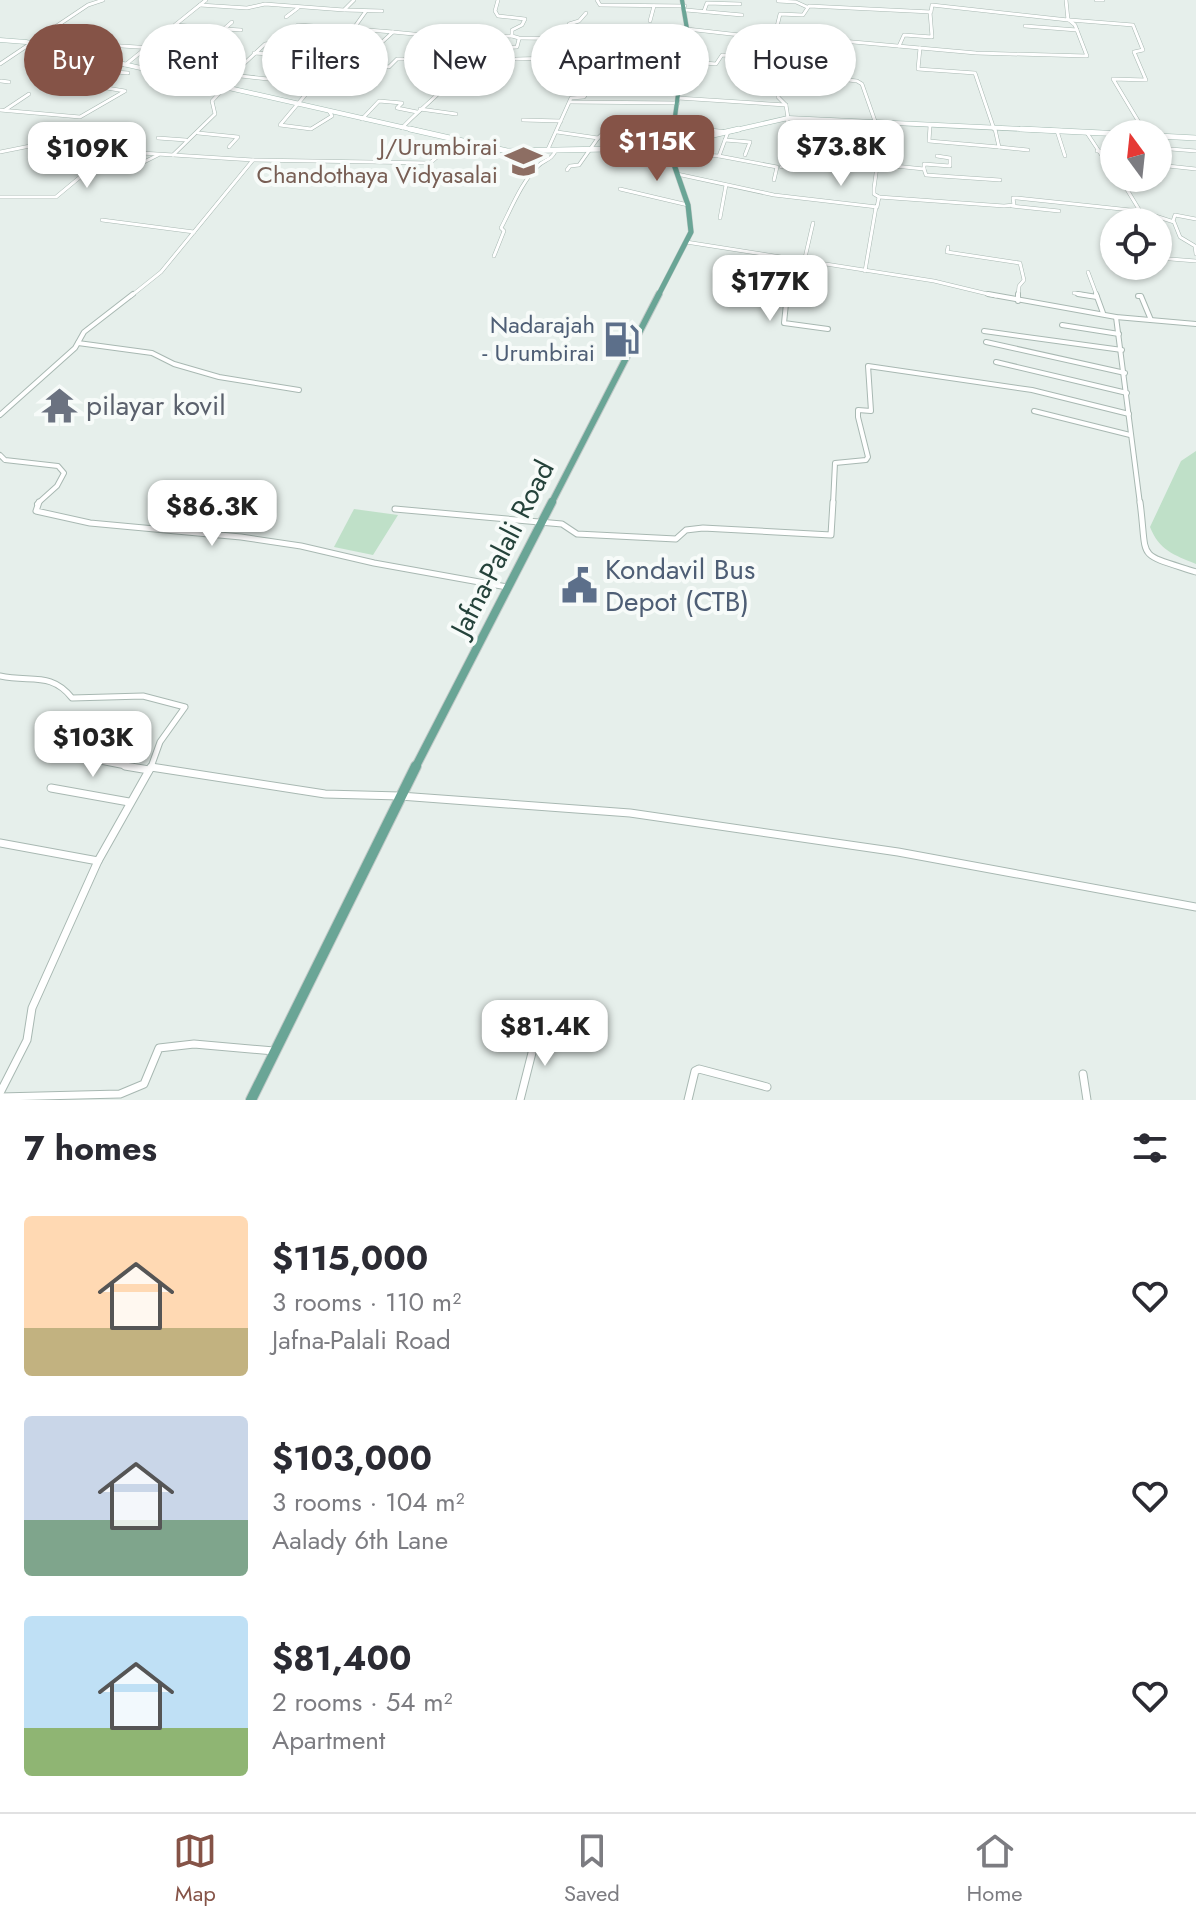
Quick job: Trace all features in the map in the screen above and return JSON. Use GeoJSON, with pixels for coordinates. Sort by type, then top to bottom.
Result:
{"type":"FeatureCollection","features":[{"type":"Feature","properties":{"kind":"main road"},"geometry":{"type":"LineString","coordinates":[[0,40],[24,43]]}},
{"type":"Feature","properties":{"kind":"main road"},"geometry":{"type":"LineString","coordinates":[[125,65],[139,68]]}},
{"type":"Feature","properties":{"kind":"main road"},"geometry":{"type":"LineString","coordinates":[[246,92],[507,151],[593,147],[669,150],[788,118],[1100,134]]}},
{"type":"Feature","properties":{"kind":"main road"},"geometry":{"type":"LineString","coordinates":[[669,150],[678,98]]}},
{"type":"Feature","properties":{"kind":"main road"},"geometry":{"type":"LineString","coordinates":[[1172,137],[1196,138]]}},
{"type":"Feature","properties":{"kind":"main road","name":"Jafna-Palali Road"},"geometry":{"type":"LineString","coordinates":[[251,1100],[400,796],[691,232],[688,205],[669,150]]}},
{"type":"Feature","properties":{"kind":"street"},"geometry":{"type":"LineString","coordinates":[[60,24],[88,5],[103,0]]}},
{"type":"Feature","properties":{"kind":"street"},"geometry":{"type":"LineString","coordinates":[[176,24],[206,0]]}},
{"type":"Feature","properties":{"kind":"street"},"geometry":{"type":"LineString","coordinates":[[344,10],[354,0]]}},
{"type":"Feature","properties":{"kind":"street"},"geometry":{"type":"LineString","coordinates":[[498,0],[495,11],[498,16],[525,19],[515,28]]}},
{"type":"Feature","properties":{"kind":"street"},"geometry":{"type":"LineString","coordinates":[[597,0],[600,5],[684,5],[704,11],[742,15]]}},
{"type":"Feature","properties":{"kind":"street"},"geometry":{"type":"LineString","coordinates":[[822,0],[825,7]]}},
{"type":"Feature","properties":{"kind":"street"},"geometry":{"type":"LineString","coordinates":[[856,43],[976,53],[1087,56],[1077,30],[1069,20],[1066,0]]}},
{"type":"Feature","properties":{"kind":"street"},"geometry":{"type":"LineString","coordinates":[[1096,0],[1103,0]]}},
{"type":"Feature","properties":{"kind":"street"},"geometry":{"type":"LineString","coordinates":[[778,1],[796,2],[807,7],[930,12]]}},
{"type":"Feature","properties":{"kind":"street"},"geometry":{"type":"LineString","coordinates":[[704,11],[707,3],[740,4]]}},
{"type":"Feature","properties":{"kind":"street"},"geometry":{"type":"LineString","coordinates":[[200,5],[382,11]]}},
{"type":"Feature","properties":{"kind":"street"},"geometry":{"type":"LineString","coordinates":[[899,46],[904,35],[932,37],[932,5],[1133,25],[1143,50],[1134,52],[1146,80],[1113,79],[1138,120]]}},
{"type":"Feature","properties":{"kind":"street"},"geometry":{"type":"LineString","coordinates":[[650,21],[654,6]]}},
{"type":"Feature","properties":{"kind":"street"},"geometry":{"type":"LineString","coordinates":[[286,17],[298,7]]}},
{"type":"Feature","properties":{"kind":"street"},"geometry":{"type":"LineString","coordinates":[[778,24],[780,14],[803,15],[807,7]]}},
{"type":"Feature","properties":{"kind":"street"},"geometry":{"type":"LineString","coordinates":[[357,24],[366,11]]}},
{"type":"Feature","properties":{"kind":"street"},"geometry":{"type":"LineString","coordinates":[[569,24],[579,21],[586,13]]}},
{"type":"Feature","properties":{"kind":"street"},"geometry":{"type":"LineString","coordinates":[[1025,26],[1077,30]]}},
{"type":"Feature","properties":{"kind":"street"},"geometry":{"type":"LineString","coordinates":[[388,32],[404,33]]}},
{"type":"Feature","properties":{"kind":"street"},"geometry":{"type":"LineString","coordinates":[[388,37],[393,32]]}},
{"type":"Feature","properties":{"kind":"street"},"geometry":{"type":"LineString","coordinates":[[515,37],[531,38]]}},
{"type":"Feature","properties":{"kind":"street"},"geometry":{"type":"LineString","coordinates":[[402,128],[418,110],[450,85],[461,65],[480,61],[478,56],[485,49],[517,47],[519,38]]}},
{"type":"Feature","properties":{"kind":"street"},"geometry":{"type":"LineString","coordinates":[[246,61],[262,46]]}},
{"type":"Feature","properties":{"kind":"street"},"geometry":{"type":"LineString","coordinates":[[920,48],[918,69],[975,73],[999,147]]}},
{"type":"Feature","properties":{"kind":"street"},"geometry":{"type":"LineString","coordinates":[[0,64],[24,49]]}},
{"type":"Feature","properties":{"kind":"street"},"geometry":{"type":"LineString","coordinates":[[125,65],[139,53]]}},
{"type":"Feature","properties":{"kind":"street"},"geometry":{"type":"LineString","coordinates":[[254,53],[262,54]]}},
{"type":"Feature","properties":{"kind":"street"},"geometry":{"type":"LineString","coordinates":[[709,63],[716,64],[725,55]]}},
{"type":"Feature","properties":{"kind":"street"},"geometry":{"type":"LineString","coordinates":[[388,67],[397,59],[403,59]]}},
{"type":"Feature","properties":{"kind":"street"},"geometry":{"type":"LineString","coordinates":[[516,59],[531,59]]}},
{"type":"Feature","properties":{"kind":"street"},"geometry":{"type":"LineString","coordinates":[[123,73],[128,73]]}},
{"type":"Feature","properties":{"kind":"street"},"geometry":{"type":"LineString","coordinates":[[856,81],[862,84],[878,124],[880,145],[875,164],[874,194],[922,202],[931,200],[1059,211]]}},
{"type":"Feature","properties":{"kind":"street"},"geometry":{"type":"LineString","coordinates":[[548,149],[569,102],[572,98],[584,97],[591,87],[616,83],[678,98]]}},
{"type":"Feature","properties":{"kind":"street"},"geometry":{"type":"LineString","coordinates":[[2,110],[26,96]]}},
{"type":"Feature","properties":{"kind":"street"},"geometry":{"type":"LineString","coordinates":[[2,110],[83,116],[117,96]]}},
{"type":"Feature","properties":{"kind":"street"},"geometry":{"type":"LineString","coordinates":[[172,155],[215,114],[212,101],[216,96]]}},
{"type":"Feature","properties":{"kind":"street"},"geometry":{"type":"LineString","coordinates":[[306,96],[281,126],[315,127],[332,116],[329,111]]}},
{"type":"Feature","properties":{"kind":"street"},"geometry":{"type":"LineString","coordinates":[[778,96],[786,105],[788,118],[789,162],[781,167]]}},
{"type":"Feature","properties":{"kind":"street"},"geometry":{"type":"LineString","coordinates":[[569,102],[648,105],[650,101],[678,98],[786,105]]}},
{"type":"Feature","properties":{"kind":"street"},"geometry":{"type":"LineString","coordinates":[[362,119],[379,101],[402,103],[397,108],[456,114]]}},
{"type":"Feature","properties":{"kind":"street"},"geometry":{"type":"LineString","coordinates":[[58,115],[67,108]]}},
{"type":"Feature","properties":{"kind":"street"},"geometry":{"type":"LineString","coordinates":[[0,118],[10,111]]}},
{"type":"Feature","properties":{"kind":"street"},"geometry":{"type":"LineString","coordinates":[[523,120],[561,121]]}},
{"type":"Feature","properties":{"kind":"street"},"geometry":{"type":"LineString","coordinates":[[567,170],[570,166],[579,165],[598,138],[616,121],[728,132],[719,156]]}},
{"type":"Feature","properties":{"kind":"street"},"geometry":{"type":"LineString","coordinates":[[930,126],[929,141],[1028,150]]}},
{"type":"Feature","properties":{"kind":"street"},"geometry":{"type":"LineString","coordinates":[[1057,131],[1065,156]]}},
{"type":"Feature","properties":{"kind":"street"},"geometry":{"type":"LineString","coordinates":[[557,132],[598,138]]}},
{"type":"Feature","properties":{"kind":"street"},"geometry":{"type":"LineString","coordinates":[[197,133],[238,137],[229,147]]}},
{"type":"Feature","properties":{"kind":"street"},"geometry":{"type":"LineString","coordinates":[[1087,133],[1100,155]]}},
{"type":"Feature","properties":{"kind":"street"},"geometry":{"type":"LineString","coordinates":[[134,152],[142,136]]}},
{"type":"Feature","properties":{"kind":"street"},"geometry":{"type":"LineString","coordinates":[[158,138],[187,140]]}},
{"type":"Feature","properties":{"kind":"street"},"geometry":{"type":"LineString","coordinates":[[0,152],[12,152],[26,146],[253,160],[430,163],[457,140]]}},
{"type":"Feature","properties":{"kind":"street"},"geometry":{"type":"LineString","coordinates":[[725,140],[750,142],[745,155]]}},
{"type":"Feature","properties":{"kind":"street"},"geometry":{"type":"LineString","coordinates":[[494,256],[509,213],[538,166],[552,159],[556,149]]}},
{"type":"Feature","properties":{"kind":"street"},"geometry":{"type":"LineString","coordinates":[[1172,149],[1196,151]]}},
{"type":"Feature","properties":{"kind":"street"},"geometry":{"type":"LineString","coordinates":[[669,150],[777,167],[774,180]]}},
{"type":"Feature","properties":{"kind":"street"},"geometry":{"type":"LineString","coordinates":[[114,163],[126,152]]}},
{"type":"Feature","properties":{"kind":"street"},"geometry":{"type":"LineString","coordinates":[[0,197],[56,197],[95,165],[144,165],[153,162],[159,154]]}},
{"type":"Feature","properties":{"kind":"street"},"geometry":{"type":"LineString","coordinates":[[937,156],[950,158],[950,166],[924,164],[926,175],[1000,180]]}},
{"type":"Feature","properties":{"kind":"street"},"geometry":{"type":"LineString","coordinates":[[0,415],[78,343],[84,332],[161,272],[253,160]]}},
{"type":"Feature","properties":{"kind":"street"},"geometry":{"type":"LineString","coordinates":[[875,164],[924,169]]}},
{"type":"Feature","properties":{"kind":"street"},"geometry":{"type":"LineString","coordinates":[[1172,166],[1196,169]]}},
{"type":"Feature","properties":{"kind":"street"},"geometry":{"type":"LineString","coordinates":[[677,174],[782,196],[876,207]]}},
{"type":"Feature","properties":{"kind":"street"},"geometry":{"type":"LineString","coordinates":[[720,218],[726,185]]}},
{"type":"Feature","properties":{"kind":"street"},"geometry":{"type":"LineString","coordinates":[[620,189],[688,205]]}},
{"type":"Feature","properties":{"kind":"street"},"geometry":{"type":"LineString","coordinates":[[865,271],[871,226],[877,215],[879,197]]}},
{"type":"Feature","properties":{"kind":"street"},"geometry":{"type":"LineString","coordinates":[[1011,206],[1013,198],[1017,198],[1112,208]]}},
{"type":"Feature","properties":{"kind":"street"},"geometry":{"type":"LineString","coordinates":[[1196,219],[1175,215],[1173,221],[1180,237],[1195,246],[1196,254]]}},
{"type":"Feature","properties":{"kind":"street"},"geometry":{"type":"LineString","coordinates":[[102,220],[194,232]]}},
{"type":"Feature","properties":{"kind":"street"},"geometry":{"type":"LineString","coordinates":[[804,262],[813,223]]}},
{"type":"Feature","properties":{"kind":"street"},"geometry":{"type":"LineString","coordinates":[[686,242],[934,281],[1018,301],[1116,317],[1196,324]]}},
{"type":"Feature","properties":{"kind":"street"},"geometry":{"type":"LineString","coordinates":[[948,247],[947,252],[1020,263],[1024,280],[1019,286],[1018,301]]}},
{"type":"Feature","properties":{"kind":"street"},"geometry":{"type":"LineString","coordinates":[[791,259],[784,323],[828,329]]}},
{"type":"Feature","properties":{"kind":"street"},"geometry":{"type":"LineString","coordinates":[[1172,259],[1196,261]]}},
{"type":"Feature","properties":{"kind":"street"},"geometry":{"type":"LineString","coordinates":[[1088,272],[1103,314]]}},
{"type":"Feature","properties":{"kind":"street"},"geometry":{"type":"LineString","coordinates":[[1074,293],[1098,297]]}},
{"type":"Feature","properties":{"kind":"street"},"geometry":{"type":"LineString","coordinates":[[1138,296],[1145,303],[1151,320]]}},
{"type":"Feature","properties":{"kind":"street"},"geometry":{"type":"LineString","coordinates":[[1116,317],[1142,517],[1142,546],[1152,558],[1196,572]]}},
{"type":"Feature","properties":{"kind":"street"},"geometry":{"type":"LineString","coordinates":[[1062,325],[1119,334]]}},
{"type":"Feature","properties":{"kind":"street"},"geometry":{"type":"LineString","coordinates":[[984,331],[1122,350]]}},
{"type":"Feature","properties":{"kind":"street"},"geometry":{"type":"LineString","coordinates":[[986,342],[1125,373]]}},
{"type":"Feature","properties":{"kind":"street"},"geometry":{"type":"LineString","coordinates":[[78,343],[152,353],[174,364],[219,377],[299,390]]}},
{"type":"Feature","properties":{"kind":"street"},"geometry":{"type":"LineString","coordinates":[[996,362],[1127,393]]}},
{"type":"Feature","properties":{"kind":"street"},"geometry":{"type":"LineString","coordinates":[[395,509],[562,524],[574,534],[591,536],[676,539],[686,530],[703,528],[831,535],[835,463],[866,460],[868,457],[860,442],[857,417],[858,410],[871,411],[868,366],[1032,390],[1129,414]]}},
{"type":"Feature","properties":{"kind":"street"},"geometry":{"type":"LineString","coordinates":[[1034,411],[1130,435]]}},
{"type":"Feature","properties":{"kind":"street"},"geometry":{"type":"LineString","coordinates":[[0,455],[5,460],[58,466],[64,473],[57,486],[36,505],[36,511],[90,523],[241,537],[301,546],[374,563],[507,587]]}},
{"type":"Feature","properties":{"kind":"street"},"geometry":{"type":"LineString","coordinates":[[0,676],[22,681],[56,682],[63,685],[72,698],[143,696],[185,707],[160,742],[150,769],[98,861],[32,1008],[27,1040],[0,1095],[120,1094],[144,1084],[159,1048],[194,1044],[275,1051]]}},
{"type":"Feature","properties":{"kind":"street"},"geometry":{"type":"LineString","coordinates":[[64,754],[325,794],[400,796],[630,813],[898,852],[1196,907]]}},
{"type":"Feature","properties":{"kind":"street"},"geometry":{"type":"LineString","coordinates":[[51,788],[129,802]]}},
{"type":"Feature","properties":{"kind":"street"},"geometry":{"type":"LineString","coordinates":[[0,843],[98,861]]}},
{"type":"Feature","properties":{"kind":"street"},"geometry":{"type":"LineString","coordinates":[[520,1100],[538,1029]]}},
{"type":"Feature","properties":{"kind":"street"},"geometry":{"type":"LineString","coordinates":[[688,1100],[695,1071],[699,1069],[767,1087]]}},
{"type":"Feature","properties":{"kind":"street"},"geometry":{"type":"LineString","coordinates":[[1083,1074],[1087,1100]]}},
{"type":"Feature","properties":{"kind":"green space"},"geometry":{"type":"Polygon","coordinates":[[[1196,451],[1196,564],[1163,546],[1150,527],[1181,461],[1196,451]]]}},
{"type":"Feature","properties":{"kind":"green space"},"geometry":{"type":"Polygon","coordinates":[[[354,509],[398,515],[373,555],[334,547],[354,509]]]}},
{"type":"Feature","properties":{"kind":"place","name":"J/Urumbirai Chandothaya Vidyasalai"},"geometry":{"type":"Point","coordinates":[524,161]}},
{"type":"Feature","properties":{"kind":"place","name":"Nadarajah - Urumbirai"},"geometry":{"type":"Point","coordinates":[621,339]}},
{"type":"Feature","properties":{"kind":"place","name":"pilayar kovil"},"geometry":{"type":"Point","coordinates":[60,405]}},
{"type":"Feature","properties":{"kind":"place","name":"Kondavil Bus Depot (CTB)"},"geometry":{"type":"Point","coordinates":[579,585]}}]}
